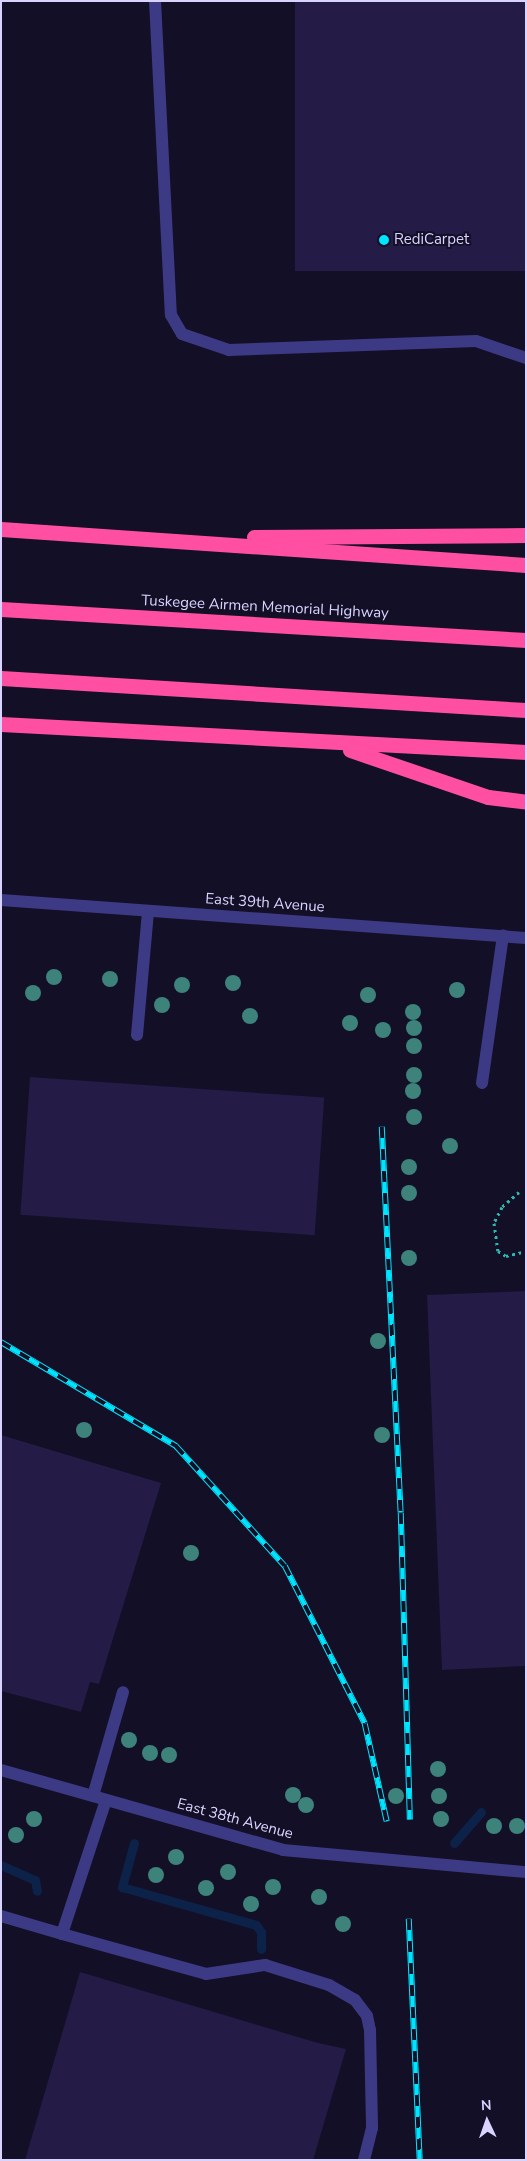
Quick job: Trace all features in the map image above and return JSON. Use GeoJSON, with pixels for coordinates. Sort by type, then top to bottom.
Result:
{"type":"FeatureCollection","features":[{"type":"Feature","properties":{"kind":"highway"},"geometry":{"type":"LineString","coordinates":[[1,530],[114,536],[526,566]]}},
{"type":"Feature","properties":{"kind":"highway"},"geometry":{"type":"LineString","coordinates":[[114,536],[526,535]]}},
{"type":"Feature","properties":{"kind":"highway","name":"Tuskegee Airmen Memorial Highway"},"geometry":{"type":"LineString","coordinates":[[1,609],[526,640]]}},
{"type":"Feature","properties":{"kind":"highway"},"geometry":{"type":"LineString","coordinates":[[1,678],[526,710]]}},
{"type":"Feature","properties":{"kind":"highway"},"geometry":{"type":"LineString","coordinates":[[1,724],[332,744],[526,752]]}},
{"type":"Feature","properties":{"kind":"highway"},"geometry":{"type":"LineString","coordinates":[[332,744],[488,797],[526,802]]}},
{"type":"Feature","properties":{"kind":"street"},"geometry":{"type":"LineString","coordinates":[[155,1],[169,298],[171,315],[182,334],[229,350],[476,341],[526,358]]}},
{"type":"Feature","properties":{"kind":"street","name":"East 39th Avenue"},"geometry":{"type":"LineString","coordinates":[[1,900],[526,938]]}},
{"type":"Feature","properties":{"kind":"street"},"geometry":{"type":"LineString","coordinates":[[137,1035],[148,911]]}},
{"type":"Feature","properties":{"kind":"street"},"geometry":{"type":"LineString","coordinates":[[482,1083],[503,936]]}},
{"type":"Feature","properties":{"kind":"street"},"geometry":{"type":"LineString","coordinates":[[93,1796],[123,1692]]}},
{"type":"Feature","properties":{"kind":"street","name":"East 38th Avenue"},"geometry":{"type":"LineString","coordinates":[[1,1770],[283,1850],[526,1872]]}},
{"type":"Feature","properties":{"kind":"street"},"geometry":{"type":"LineString","coordinates":[[62,1934],[106,1800]]}},
{"type":"Feature","properties":{"kind":"street"},"geometry":{"type":"LineString","coordinates":[[1,1916],[206,1974],[265,1965],[329,1985],[355,2000],[367,2016],[371,2038],[372,2128],[364,2160]]}},
{"type":"Feature","properties":{"kind":"path"},"geometry":{"type":"LineString","coordinates":[[519,1192],[502,1206],[494,1223],[498,1251],[506,1256],[526,1251]]}},
{"type":"Feature","properties":{"kind":"building"},"geometry":{"type":"Polygon","coordinates":[[[295,1],[526,1],[526,271],[295,271],[295,1]]]}},
{"type":"Feature","properties":{"kind":"building"},"geometry":{"type":"Polygon","coordinates":[[[30,1077],[324,1098],[315,1235],[20,1215],[30,1077]]]}},
{"type":"Feature","properties":{"kind":"building"},"geometry":{"type":"Polygon","coordinates":[[[526,1291],[526,1666],[442,1670],[427,1295],[526,1291]]]}},
{"type":"Feature","properties":{"kind":"building"},"geometry":{"type":"Polygon","coordinates":[[[1,1435],[161,1483],[99,1684],[90,1682],[81,1712],[1,1691],[1,1435]]]}},
{"type":"Feature","properties":{"kind":"building"},"geometry":{"type":"Polygon","coordinates":[[[80,1972],[318,2043],[346,2049],[313,2160],[25,2160],[80,1972]]]}},
{"type":"Feature","properties":{"kind":"waterway"},"geometry":{"type":"LineString","coordinates":[[454,1843],[481,1812]]}},
{"type":"Feature","properties":{"kind":"waterway"},"geometry":{"type":"LineString","coordinates":[[134,1843],[122,1887],[256,1925],[261,1932],[261,1949]]}},
{"type":"Feature","properties":{"kind":"waterway"},"geometry":{"type":"LineString","coordinates":[[1,1865],[35,1880],[37,1891]]}},
{"type":"Feature","properties":{"kind":"railway"},"geometry":{"type":"LineString","coordinates":[[382,1127],[401,1513],[410,1820]]}},
{"type":"Feature","properties":{"kind":"railway"},"geometry":{"type":"LineString","coordinates":[[1,1342],[176,1446],[285,1566],[365,1724],[387,1822]]}},
{"type":"Feature","properties":{"kind":"railway"},"geometry":{"type":"LineString","coordinates":[[409,1919],[420,2160]]}},
{"type":"Feature","properties":{"kind":"place","name":"RediCarpet"},"geometry":{"type":"Point","coordinates":[384,240]}}]}
